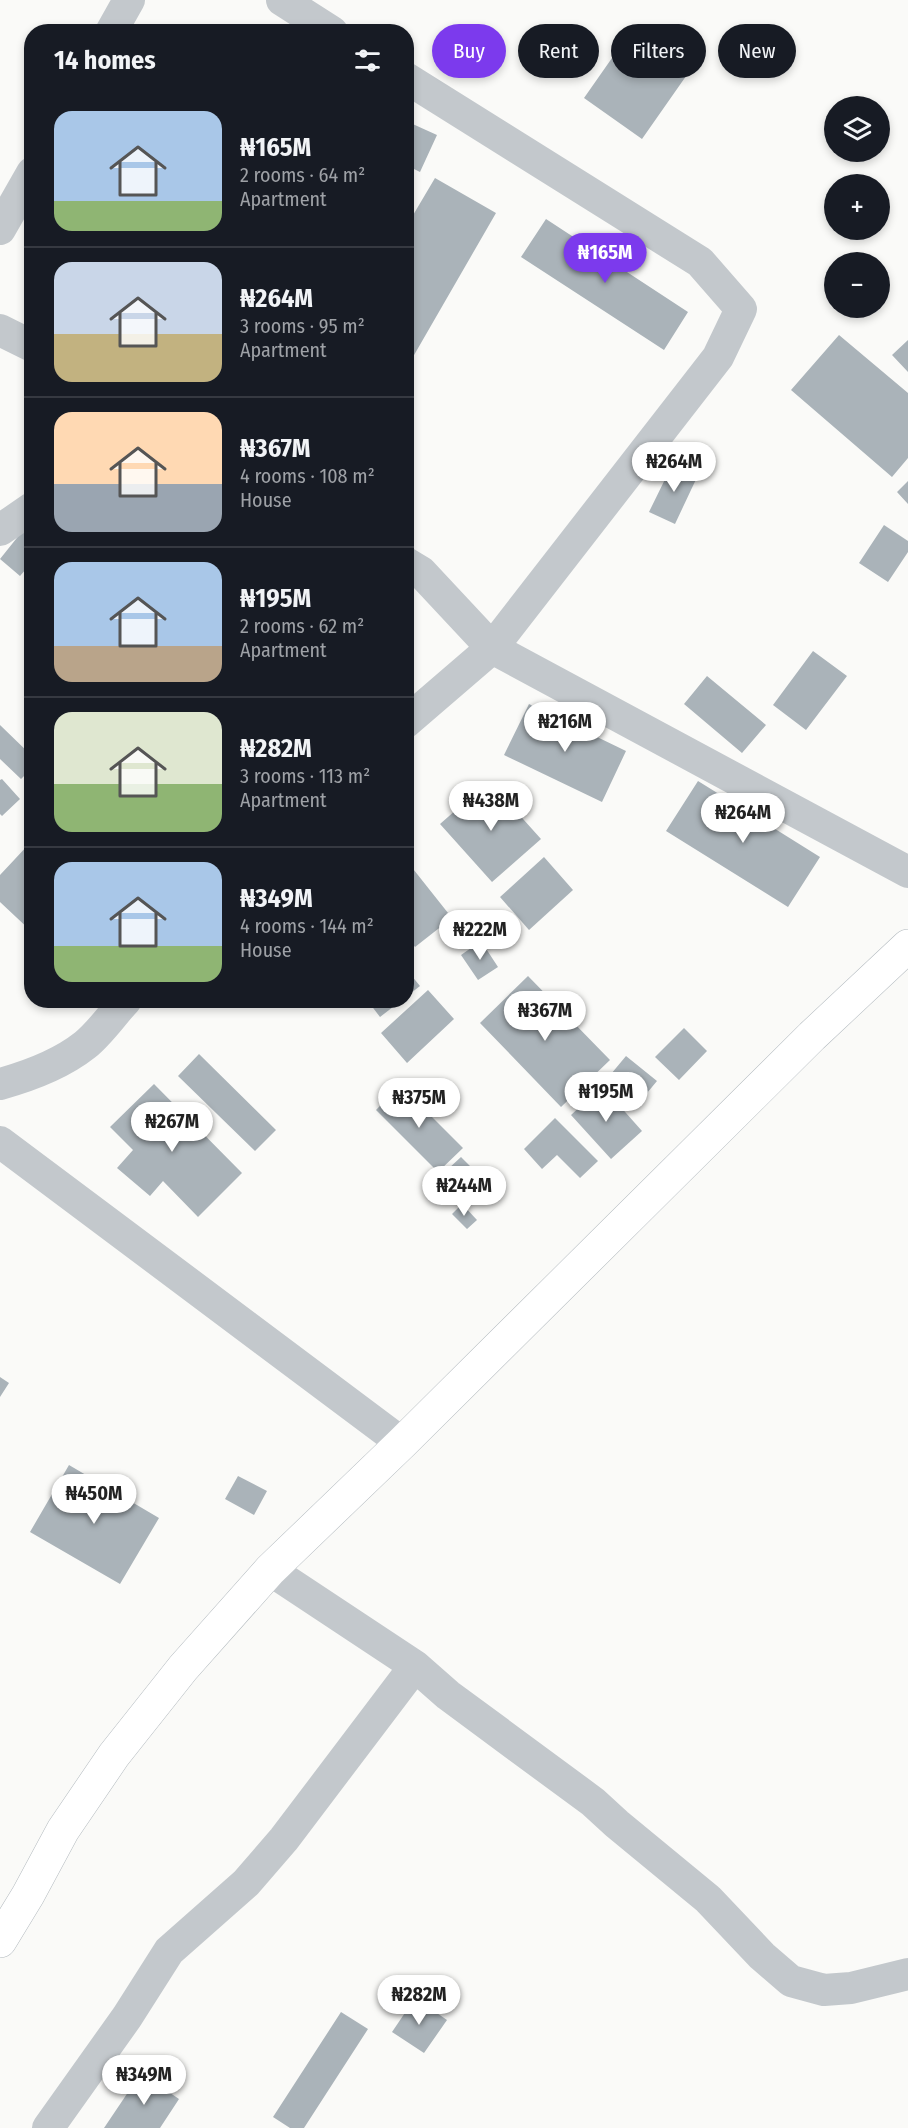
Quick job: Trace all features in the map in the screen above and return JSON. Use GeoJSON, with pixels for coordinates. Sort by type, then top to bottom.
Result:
{"type":"FeatureCollection","features":[{"type":"Feature","properties":{"kind":"street"},"geometry":{"type":"LineString","coordinates":[[116,24],[129,0]]}},
{"type":"Feature","properties":{"kind":"street"},"geometry":{"type":"LineString","coordinates":[[282,0],[320,24]]}},
{"type":"Feature","properties":{"kind":"street"},"geometry":{"type":"LineString","coordinates":[[414,83],[700,262],[741,309],[718,357],[492,648],[414,715]]}},
{"type":"Feature","properties":{"kind":"street"},"geometry":{"type":"LineString","coordinates":[[0,229],[24,187]]}},
{"type":"Feature","properties":{"kind":"street"},"geometry":{"type":"LineString","coordinates":[[0,330],[24,342]]}},
{"type":"Feature","properties":{"kind":"street"},"geometry":{"type":"LineString","coordinates":[[0,530],[24,514]]}},
{"type":"Feature","properties":{"kind":"street"},"geometry":{"type":"LineString","coordinates":[[414,568],[421,572],[492,648],[908,872]]}},
{"type":"Feature","properties":{"kind":"street"},"geometry":{"type":"LineString","coordinates":[[0,1941],[63,1830],[114,1755],[183,1668],[270,1570],[402,1443],[803,1044],[908,945]]}},
{"type":"Feature","properties":{"kind":"street"},"geometry":{"type":"LineString","coordinates":[[0,1084],[18,1079],[64,1059],[86,1045],[119,1008]]}},
{"type":"Feature","properties":{"kind":"street"},"geometry":{"type":"LineString","coordinates":[[0,1142],[402,1443]]}},
{"type":"Feature","properties":{"kind":"street"},"geometry":{"type":"LineString","coordinates":[[270,1570],[415,1666],[448,1695],[593,1802],[708,1899],[762,1956],[791,1981],[824,1990],[851,1988],[908,1974]]}},
{"type":"Feature","properties":{"kind":"street"},"geometry":{"type":"LineString","coordinates":[[48,2128],[170,1951],[254,1874],[284,1839],[415,1666]]}},
{"type":"Feature","properties":{"kind":"building"},"geometry":{"type":"Polygon","coordinates":[[[611,59],[611,78],[685,78],[642,139],[584,98],[611,59]]]}},
{"type":"Feature","properties":{"kind":"building"},"geometry":{"type":"Polygon","coordinates":[[[414,125],[437,135],[420,172],[414,169],[414,125]]]}},
{"type":"Feature","properties":{"kind":"building"},"geometry":{"type":"Polygon","coordinates":[[[435,178],[496,213],[414,355],[414,213],[435,178]]]}},
{"type":"Feature","properties":{"kind":"building"},"geometry":{"type":"Polygon","coordinates":[[[546,219],[688,312],[664,350],[521,257],[546,219]]]}},
{"type":"Feature","properties":{"kind":"building"},"geometry":{"type":"Polygon","coordinates":[[[839,335],[908,393],[908,458],[892,477],[791,390],[839,335]]]}},
{"type":"Feature","properties":{"kind":"building"},"geometry":{"type":"Polygon","coordinates":[[[908,340],[908,372],[892,355],[908,340]]]}},
{"type":"Feature","properties":{"kind":"building"},"geometry":{"type":"Polygon","coordinates":[[[674,461],[699,473],[675,524],[649,512],[674,461]]]}},
{"type":"Feature","properties":{"kind":"building"},"geometry":{"type":"Polygon","coordinates":[[[908,481],[908,504],[897,492],[908,481]]]}},
{"type":"Feature","properties":{"kind":"building"},"geometry":{"type":"Polygon","coordinates":[[[884,525],[908,541],[908,552],[888,582],[859,563],[884,525]]]}},
{"type":"Feature","properties":{"kind":"building"},"geometry":{"type":"Polygon","coordinates":[[[24,529],[24,571],[20,576],[0,559],[24,529]]]}},
{"type":"Feature","properties":{"kind":"building"},"geometry":{"type":"Polygon","coordinates":[[[813,651],[847,676],[806,730],[773,705],[813,651]]]}},
{"type":"Feature","properties":{"kind":"building"},"geometry":{"type":"Polygon","coordinates":[[[707,676],[766,725],[742,753],[684,704],[707,676]]]}},
{"type":"Feature","properties":{"kind":"building"},"geometry":{"type":"Polygon","coordinates":[[[529,704],[626,751],[602,802],[504,755],[529,704]]]}},
{"type":"Feature","properties":{"kind":"building"},"geometry":{"type":"Polygon","coordinates":[[[0,725],[24,748],[24,776],[21,779],[0,759],[0,725]]]}},
{"type":"Feature","properties":{"kind":"building"},"geometry":{"type":"Polygon","coordinates":[[[2,779],[20,799],[2,816],[0,814],[0,780],[2,779]]]}},
{"type":"Feature","properties":{"kind":"building"},"geometry":{"type":"Polygon","coordinates":[[[489,781],[541,839],[492,882],[440,824],[489,781]]]}},
{"type":"Feature","properties":{"kind":"building"},"geometry":{"type":"Polygon","coordinates":[[[698,781],[820,857],[788,907],[666,831],[698,781]]]}},
{"type":"Feature","properties":{"kind":"building"},"geometry":{"type":"Polygon","coordinates":[[[24,849],[24,924],[0,902],[0,875],[24,849]]]}},
{"type":"Feature","properties":{"kind":"building"},"geometry":{"type":"Polygon","coordinates":[[[544,857],[573,890],[529,930],[500,897],[544,857]]]}},
{"type":"Feature","properties":{"kind":"building"},"geometry":{"type":"Polygon","coordinates":[[[414,870],[452,918],[414,946],[414,870]]]}},
{"type":"Feature","properties":{"kind":"building"},"geometry":{"type":"Polygon","coordinates":[[[481,941],[498,967],[478,980],[461,955],[481,941]]]}},
{"type":"Feature","properties":{"kind":"building"},"geometry":{"type":"Polygon","coordinates":[[[528,976],[610,1060],[561,1107],[480,1023],[528,976]]]}},
{"type":"Feature","properties":{"kind":"building"},"geometry":{"type":"Polygon","coordinates":[[[414,979],[420,986],[414,991],[414,979]]]}},
{"type":"Feature","properties":{"kind":"building"},"geometry":{"type":"Polygon","coordinates":[[[428,990],[454,1019],[407,1063],[381,1033],[408,1008],[414,1008],[414,1003],[428,990]]]}},
{"type":"Feature","properties":{"kind":"building"},"geometry":{"type":"Polygon","coordinates":[[[373,1008],[392,1008],[380,1017],[373,1008]]]}},
{"type":"Feature","properties":{"kind":"building"},"geometry":{"type":"Polygon","coordinates":[[[684,1028],[707,1051],[679,1080],[655,1057],[684,1028]]]}},
{"type":"Feature","properties":{"kind":"building"},"geometry":{"type":"Polygon","coordinates":[[[199,1054],[276,1130],[255,1151],[178,1076],[199,1054]]]}},
{"type":"Feature","properties":{"kind":"building"},"geometry":{"type":"Polygon","coordinates":[[[626,1056],[657,1081],[642,1099],[611,1074],[626,1056]]]}},
{"type":"Feature","properties":{"kind":"building"},"geometry":{"type":"Polygon","coordinates":[[[154,1084],[242,1173],[198,1217],[163,1181],[150,1196],[117,1168],[133,1150],[110,1127],[154,1084]]]}},
{"type":"Feature","properties":{"kind":"building"},"geometry":{"type":"Polygon","coordinates":[[[400,1085],[463,1148],[438,1172],[376,1110],[400,1085]]]}},
{"type":"Feature","properties":{"kind":"building"},"geometry":{"type":"Polygon","coordinates":[[[602,1086],[642,1131],[611,1159],[571,1115],[602,1086]]]}},
{"type":"Feature","properties":{"kind":"building"},"geometry":{"type":"Polygon","coordinates":[[[555,1118],[598,1161],[580,1178],[557,1155],[542,1169],[524,1149],[555,1118]]]}},
{"type":"Feature","properties":{"kind":"building"},"geometry":{"type":"Polygon","coordinates":[[[461,1157],[471,1167],[458,1180],[448,1169],[461,1157]]]}},
{"type":"Feature","properties":{"kind":"building"},"geometry":{"type":"Polygon","coordinates":[[[462,1204],[477,1220],[467,1229],[452,1214],[462,1204]]]}},
{"type":"Feature","properties":{"kind":"building"},"geometry":{"type":"Polygon","coordinates":[[[0,1377],[9,1383],[0,1397],[0,1377]]]}},
{"type":"Feature","properties":{"kind":"building"},"geometry":{"type":"Polygon","coordinates":[[[69,1465],[159,1518],[120,1584],[30,1532],[69,1465]]]}},
{"type":"Feature","properties":{"kind":"building"},"geometry":{"type":"Polygon","coordinates":[[[238,1476],[267,1491],[254,1515],[225,1499],[238,1476]]]}},
{"type":"Feature","properties":{"kind":"building"},"geometry":{"type":"Polygon","coordinates":[[[415,1998],[447,2020],[424,2053],[392,2032],[415,1998]]]}},
{"type":"Feature","properties":{"kind":"building"},"geometry":{"type":"Polygon","coordinates":[[[341,2012],[368,2029],[304,2128],[290,2128],[273,2117],[341,2012]]]}},
{"type":"Feature","properties":{"kind":"building"},"geometry":{"type":"Polygon","coordinates":[[[141,2073],[179,2099],[160,2128],[104,2128],[141,2073]]]}}]}
